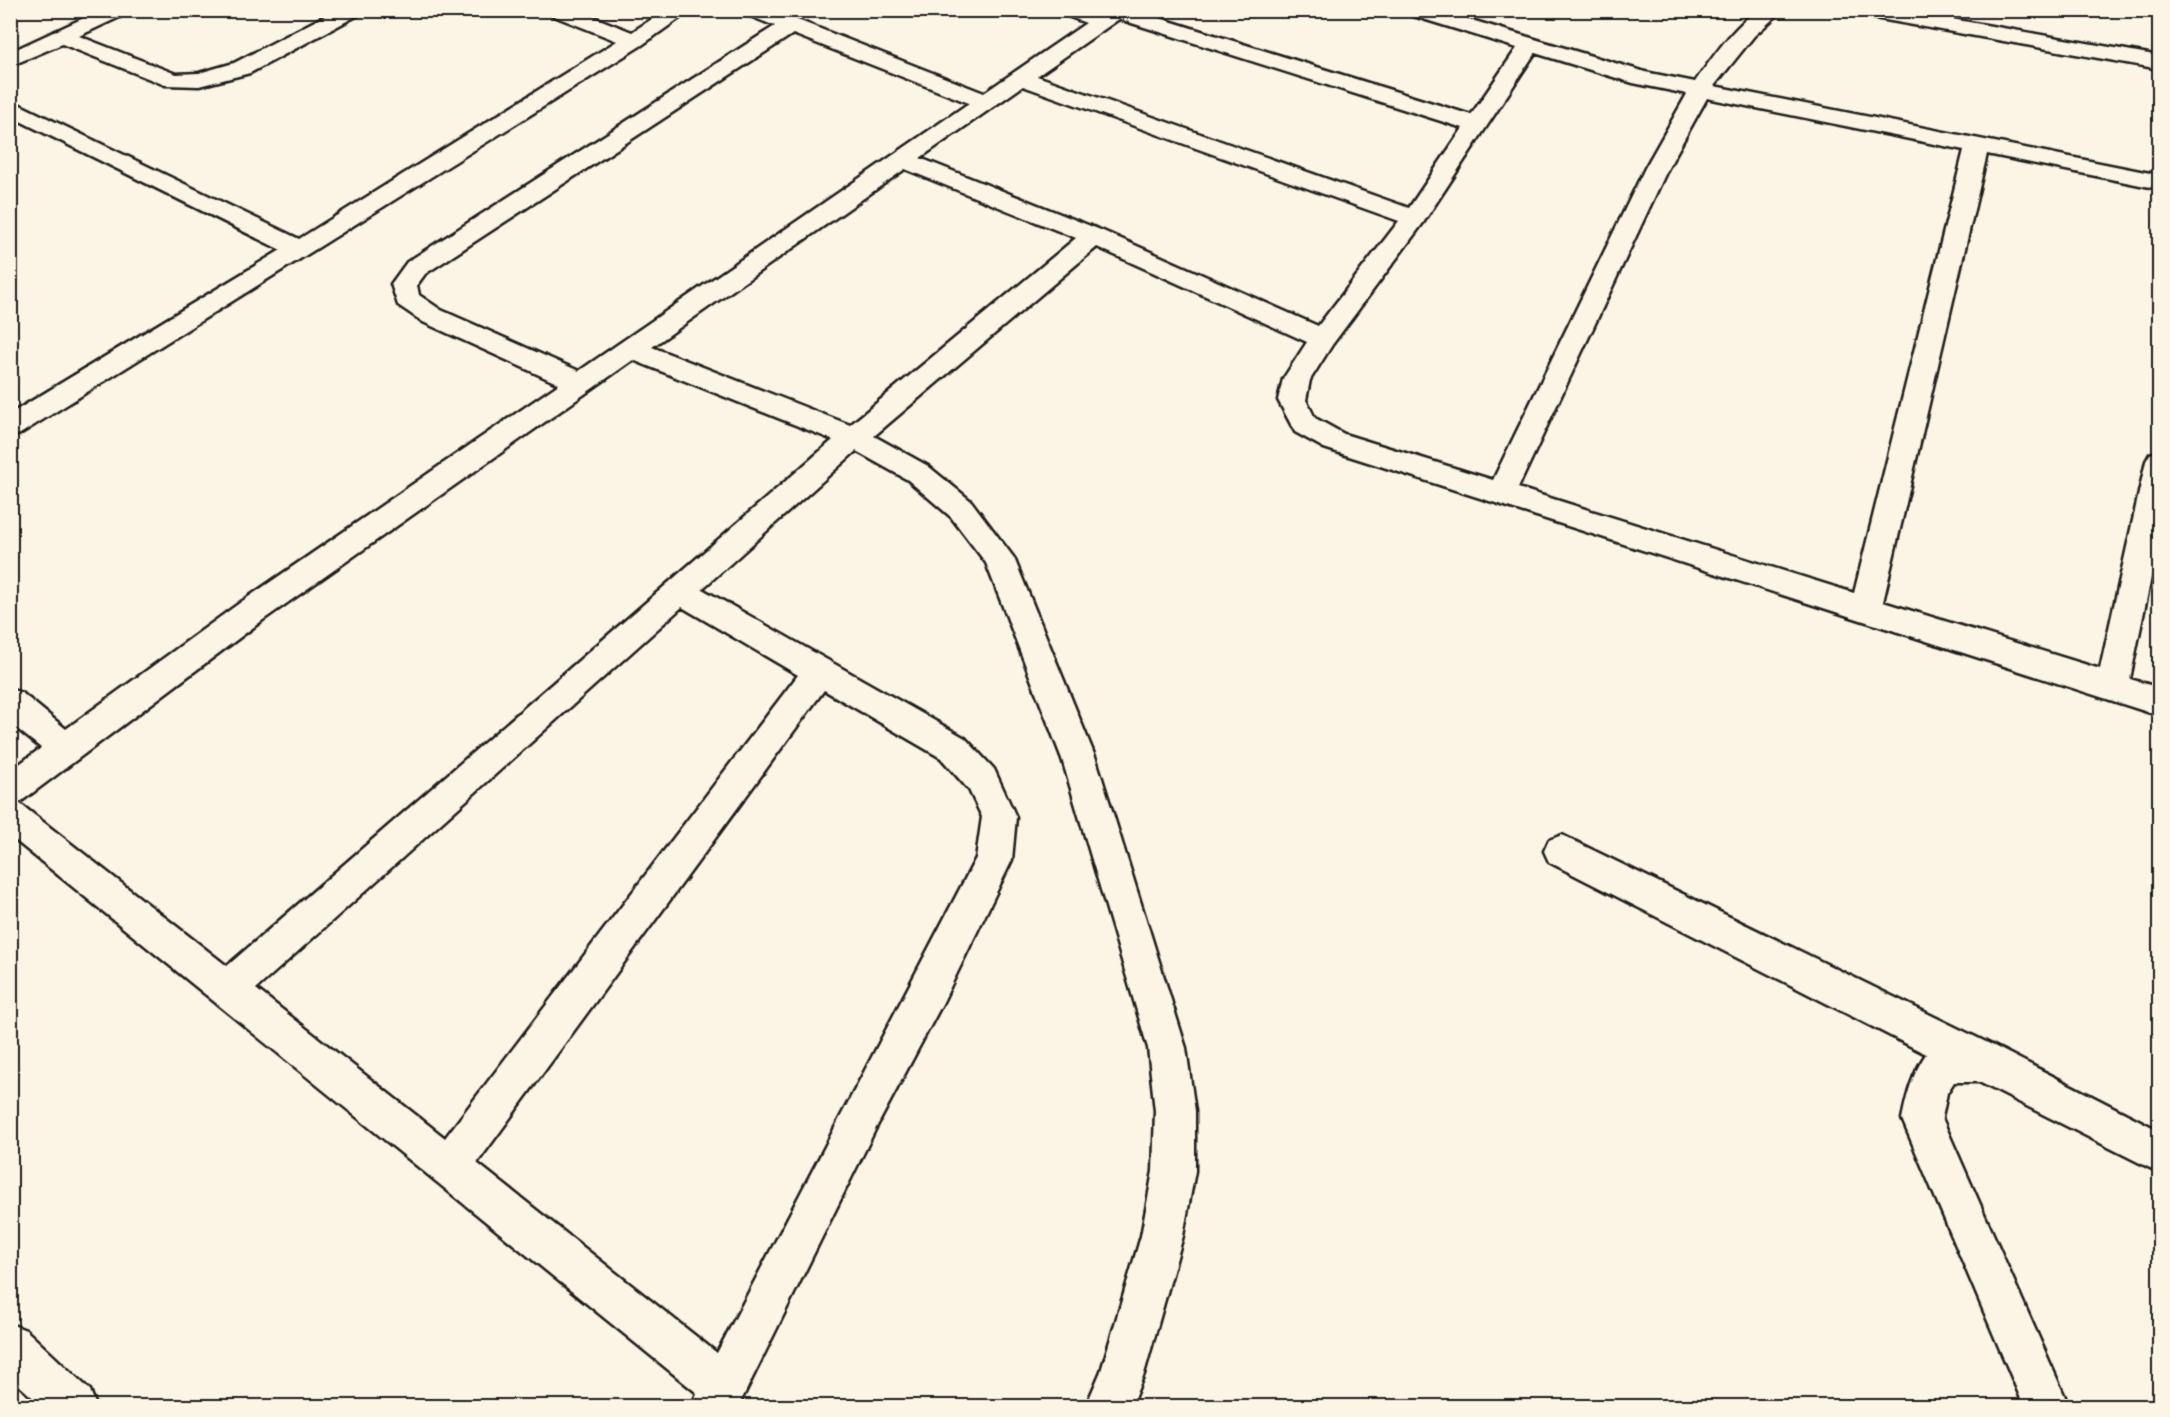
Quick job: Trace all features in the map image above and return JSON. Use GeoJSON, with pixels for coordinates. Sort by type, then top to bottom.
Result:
{"type":"FeatureCollection","features":[{"type":"Feature","properties":{"kind":"street"},"geometry":{"type":"LineString","coordinates":[[10,60],[119,10]]}},
{"type":"Feature","properties":{"kind":"street"},"geometry":{"type":"LineString","coordinates":[[62,37],[173,80],[189,82],[242,69],[353,10]]}},
{"type":"Feature","properties":{"kind":"street"},"geometry":{"type":"LineString","coordinates":[[556,10],[634,40]]}},
{"type":"Feature","properties":{"kind":"street"},"geometry":{"type":"LineString","coordinates":[[10,427],[300,249],[681,10]]}},
{"type":"Feature","properties":{"kind":"street"},"geometry":{"type":"LineString","coordinates":[[752,10],[985,101]]}},
{"type":"Feature","properties":{"kind":"street"},"geometry":{"type":"LineString","coordinates":[[1069,10],[1113,15],[1474,124]]}},
{"type":"Feature","properties":{"kind":"street"},"geometry":{"type":"LineString","coordinates":[[1414,10],[1641,78],[2160,182]]}},
{"type":"Feature","properties":{"kind":"street"},"geometry":{"type":"LineString","coordinates":[[1863,10],[2160,63]]}},
{"type":"Feature","properties":{"kind":"street"},"geometry":{"type":"LineString","coordinates":[[1500,495],[1649,186],[1700,90],[1727,54],[1769,11]]}},
{"type":"Feature","properties":{"kind":"street"},"geometry":{"type":"LineString","coordinates":[[10,791],[65,748],[251,613],[578,382],[630,349],[985,101],[1113,15]]}},
{"type":"Feature","properties":{"kind":"street"},"geometry":{"type":"LineString","coordinates":[[578,382],[432,316],[407,299],[404,284],[416,268],[792,25]]}},
{"type":"Feature","properties":{"kind":"street"},"geometry":{"type":"LineString","coordinates":[[1529,46],[1474,124],[1414,218],[1323,339],[1297,379],[1292,400],[1305,425],[1334,441],[1500,495],[2160,702]]}},
{"type":"Feature","properties":{"kind":"street"},"geometry":{"type":"LineString","coordinates":[[1020,77],[1414,218]]}},
{"type":"Feature","properties":{"kind":"street"},"geometry":{"type":"LineString","coordinates":[[10,107],[300,249]]}},
{"type":"Feature","properties":{"kind":"street"},"geometry":{"type":"LineString","coordinates":[[1865,609],[1977,146]]}},
{"type":"Feature","properties":{"kind":"street"},"geometry":{"type":"LineString","coordinates":[[902,159],[1094,236],[1323,339]]}},
{"type":"Feature","properties":{"kind":"street"},"geometry":{"type":"LineString","coordinates":[[228,989],[854,437],[1094,236]]}},
{"type":"Feature","properties":{"kind":"street"},"geometry":{"type":"LineString","coordinates":[[630,349],[854,437],[927,480],[961,509],[999,558],[1079,759],[1167,1048],[1174,1111],[1174,1171],[1162,1236],[1122,1374],[1108,1407]]}},
{"type":"Feature","properties":{"kind":"street"},"geometry":{"type":"LineString","coordinates":[[2112,687],[2160,461]]}},
{"type":"Feature","properties":{"kind":"street"},"geometry":{"type":"LineString","coordinates":[[10,815],[450,1166],[719,1397],[862,1114],[930,991],[994,860],[999,817],[982,780],[953,748],[680,591]]}},
{"type":"Feature","properties":{"kind":"street"},"geometry":{"type":"LineString","coordinates":[[450,1166],[820,670]]}},
{"type":"Feature","properties":{"kind":"street"},"geometry":{"type":"LineString","coordinates":[[10,703],[65,748]]}},
{"type":"Feature","properties":{"kind":"street"},"geometry":{"type":"LineString","coordinates":[[1562,851],[2160,1153]]}},
{"type":"Feature","properties":{"kind":"street"},"geometry":{"type":"LineString","coordinates":[[1982,1062],[1944,1062],[1928,1086],[1922,1119],[2048,1407]]}},
{"type":"Feature","properties":{"kind":"street"},"geometry":{"type":"LineString","coordinates":[[10,1346],[74,1407]]}}]}
